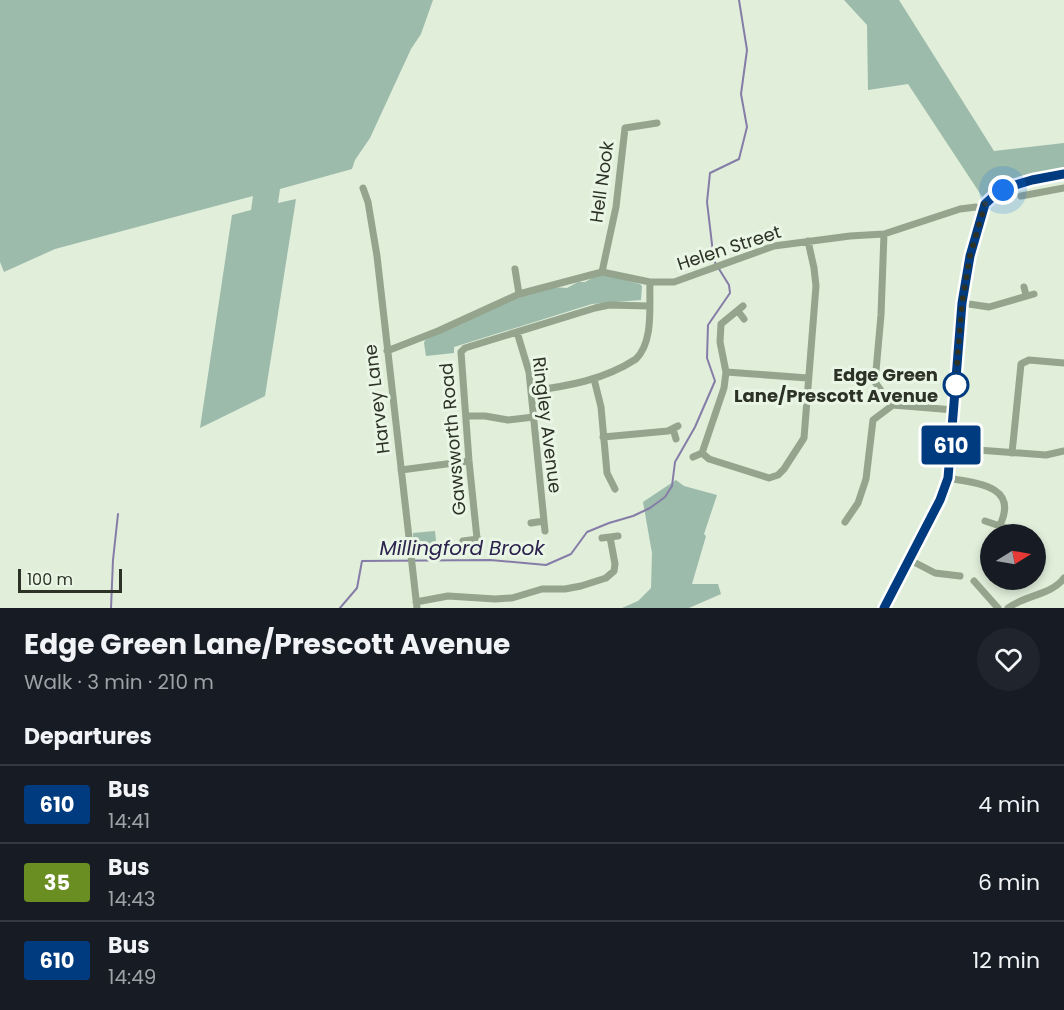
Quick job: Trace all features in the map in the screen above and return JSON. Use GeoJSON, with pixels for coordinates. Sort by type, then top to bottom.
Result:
{"type":"FeatureCollection","features":[{"type":"Feature","properties":{"kind":"street","name":"Hell Nook"},"geometry":{"type":"LineString","coordinates":[[602,272],[616,207],[625,128],[657,123]]}},
{"type":"Feature","properties":{"kind":"street"},"geometry":{"type":"LineString","coordinates":[[884,608],[940,500],[948,478],[962,303],[970,256],[983,209],[989,199],[1012,186],[1064,174]]}},
{"type":"Feature","properties":{"kind":"street","name":"Harvey Lane"},"geometry":{"type":"LineString","coordinates":[[363,188],[368,201],[377,256],[416,605]]}},
{"type":"Feature","properties":{"kind":"street"},"geometry":{"type":"LineString","coordinates":[[1021,196],[1064,188]]}},
{"type":"Feature","properties":{"kind":"street","name":"Helen Street"},"geometry":{"type":"LineString","coordinates":[[387,351],[438,331],[519,294],[602,272],[650,282],[674,282],[774,246],[884,234],[960,209],[976,207],[983,209]]}},
{"type":"Feature","properties":{"kind":"street"},"geometry":{"type":"LineString","coordinates":[[884,234],[881,315],[875,382],[893,405],[954,410]]}},
{"type":"Feature","properties":{"kind":"street"},"geometry":{"type":"LineString","coordinates":[[702,453],[709,459],[765,478],[778,475],[802,443],[816,278],[808,241]]}},
{"type":"Feature","properties":{"kind":"street"},"geometry":{"type":"LineString","coordinates":[[515,269],[519,294]]}},
{"type":"Feature","properties":{"kind":"street"},"geometry":{"type":"LineString","coordinates":[[531,391],[573,385],[594,379],[630,363],[641,354],[647,340],[650,282]]}},
{"type":"Feature","properties":{"kind":"street"},"geometry":{"type":"LineString","coordinates":[[962,303],[989,307],[1030,294],[1024,287]]}},
{"type":"Feature","properties":{"kind":"street","name":"Gawsworth Road"},"geometry":{"type":"LineString","coordinates":[[463,541],[478,543],[461,352],[465,348],[595,308],[609,305],[649,306]]}},
{"type":"Feature","properties":{"kind":"street"},"geometry":{"type":"LineString","coordinates":[[693,457],[702,453],[722,398],[726,372],[719,332],[721,324],[740,308],[744,319]]}},
{"type":"Feature","properties":{"kind":"street","name":"Ringley Avenue"},"geometry":{"type":"LineString","coordinates":[[517,332],[529,372],[545,531]]}},
{"type":"Feature","properties":{"kind":"street"},"geometry":{"type":"LineString","coordinates":[[1012,453],[1021,364],[1029,360],[1064,363]]}},
{"type":"Feature","properties":{"kind":"street"},"geometry":{"type":"LineString","coordinates":[[726,372],[808,378]]}},
{"type":"Feature","properties":{"kind":"street"},"geometry":{"type":"LineString","coordinates":[[594,379],[601,407],[607,473],[615,489]]}},
{"type":"Feature","properties":{"kind":"street"},"geometry":{"type":"LineString","coordinates":[[845,522],[858,503],[866,479],[871,423],[893,405]]}},
{"type":"Feature","properties":{"kind":"street"},"geometry":{"type":"LineString","coordinates":[[466,416],[485,416],[508,420],[534,417]]}},
{"type":"Feature","properties":{"kind":"street"},"geometry":{"type":"LineString","coordinates":[[603,437],[654,433],[676,428],[676,439]]}},
{"type":"Feature","properties":{"kind":"street"},"geometry":{"type":"LineString","coordinates":[[951,448],[1046,455],[1064,451]]}},
{"type":"Feature","properties":{"kind":"street"},"geometry":{"type":"LineString","coordinates":[[401,470],[469,460]]}},
{"type":"Feature","properties":{"kind":"street"},"geometry":{"type":"LineString","coordinates":[[948,478],[984,486],[1001,494],[1006,503],[1003,526],[986,521]]}},
{"type":"Feature","properties":{"kind":"street"},"geometry":{"type":"LineString","coordinates":[[531,523],[544,521]]}},
{"type":"Feature","properties":{"kind":"street"},"geometry":{"type":"LineString","coordinates":[[416,605],[457,596],[504,599],[542,589],[565,590],[606,578],[614,571],[614,536],[602,538]]}},
{"type":"Feature","properties":{"kind":"street"},"geometry":{"type":"LineString","coordinates":[[910,560],[935,573],[960,576]]}},
{"type":"Feature","properties":{"kind":"street"},"geometry":{"type":"LineString","coordinates":[[1008,608],[1024,598],[1053,588],[1064,578]]}},
{"type":"Feature","properties":{"kind":"street"},"geometry":{"type":"LineString","coordinates":[[974,581],[998,608]]}},
{"type":"Feature","properties":{"kind":"green space"},"geometry":{"type":"Polygon","coordinates":[[[0,0],[433,0],[421,34],[411,49],[370,138],[355,160],[352,169],[280,189],[278,203],[296,199],[265,396],[200,428],[232,215],[251,210],[253,196],[55,249],[4,272],[0,262],[0,0]]]}},
{"type":"Feature","properties":{"kind":"green space"},"geometry":{"type":"Polygon","coordinates":[[[844,0],[899,0],[994,151],[1064,143],[1064,170],[1013,180],[983,198],[908,84],[868,90],[867,25],[844,0]]]}},
{"type":"Feature","properties":{"kind":"green space"},"geometry":{"type":"Polygon","coordinates":[[[603,274],[640,284],[642,286],[641,300],[592,304],[454,347],[454,353],[426,356],[425,340],[520,295],[553,287],[567,288],[603,274]]]}},
{"type":"Feature","properties":{"kind":"green space"},"geometry":{"type":"Polygon","coordinates":[[[676,480],[684,486],[717,495],[704,534],[706,536],[692,584],[718,584],[721,594],[689,608],[622,608],[638,601],[651,588],[652,553],[643,502],[676,480]]]}},
{"type":"Feature","properties":{"kind":"green space"},"geometry":{"type":"Polygon","coordinates":[[[435,531],[437,550],[414,550],[413,533],[435,531]]]}},
{"type":"Feature","properties":{"kind":"waterway","name":"Millingford Brook"},"geometry":{"type":"LineString","coordinates":[[340,608],[357,588],[362,561],[490,560],[546,565],[571,554],[587,532],[633,516],[650,508],[665,497],[672,486],[675,462],[695,427],[715,381],[707,358],[708,325],[730,293],[729,285],[714,261],[707,202],[710,173],[739,159],[747,127],[741,94],[747,50],[739,0]]}},
{"type":"Feature","properties":{"kind":"waterway"},"geometry":{"type":"LineString","coordinates":[[111,608],[118,514]]}},
{"type":"Feature","properties":{"kind":"bus line","name":"610"},"geometry":{"type":"LineString","coordinates":[[884,608],[940,500],[948,478],[962,303],[970,256],[985,204],[996,194],[1012,186],[1064,174]]}},
{"type":"Feature","properties":{"kind":"place","name":"Edge Green Lane/Prescott Avenue"},"geometry":{"type":"Point","coordinates":[956,385]}},
{"type":"Feature","properties":{"kind":"route"},"geometry":{"type":"LineString","coordinates":[[956,385],[955,390],[962,303],[974,238],[985,204],[1003,190]]}}]}
